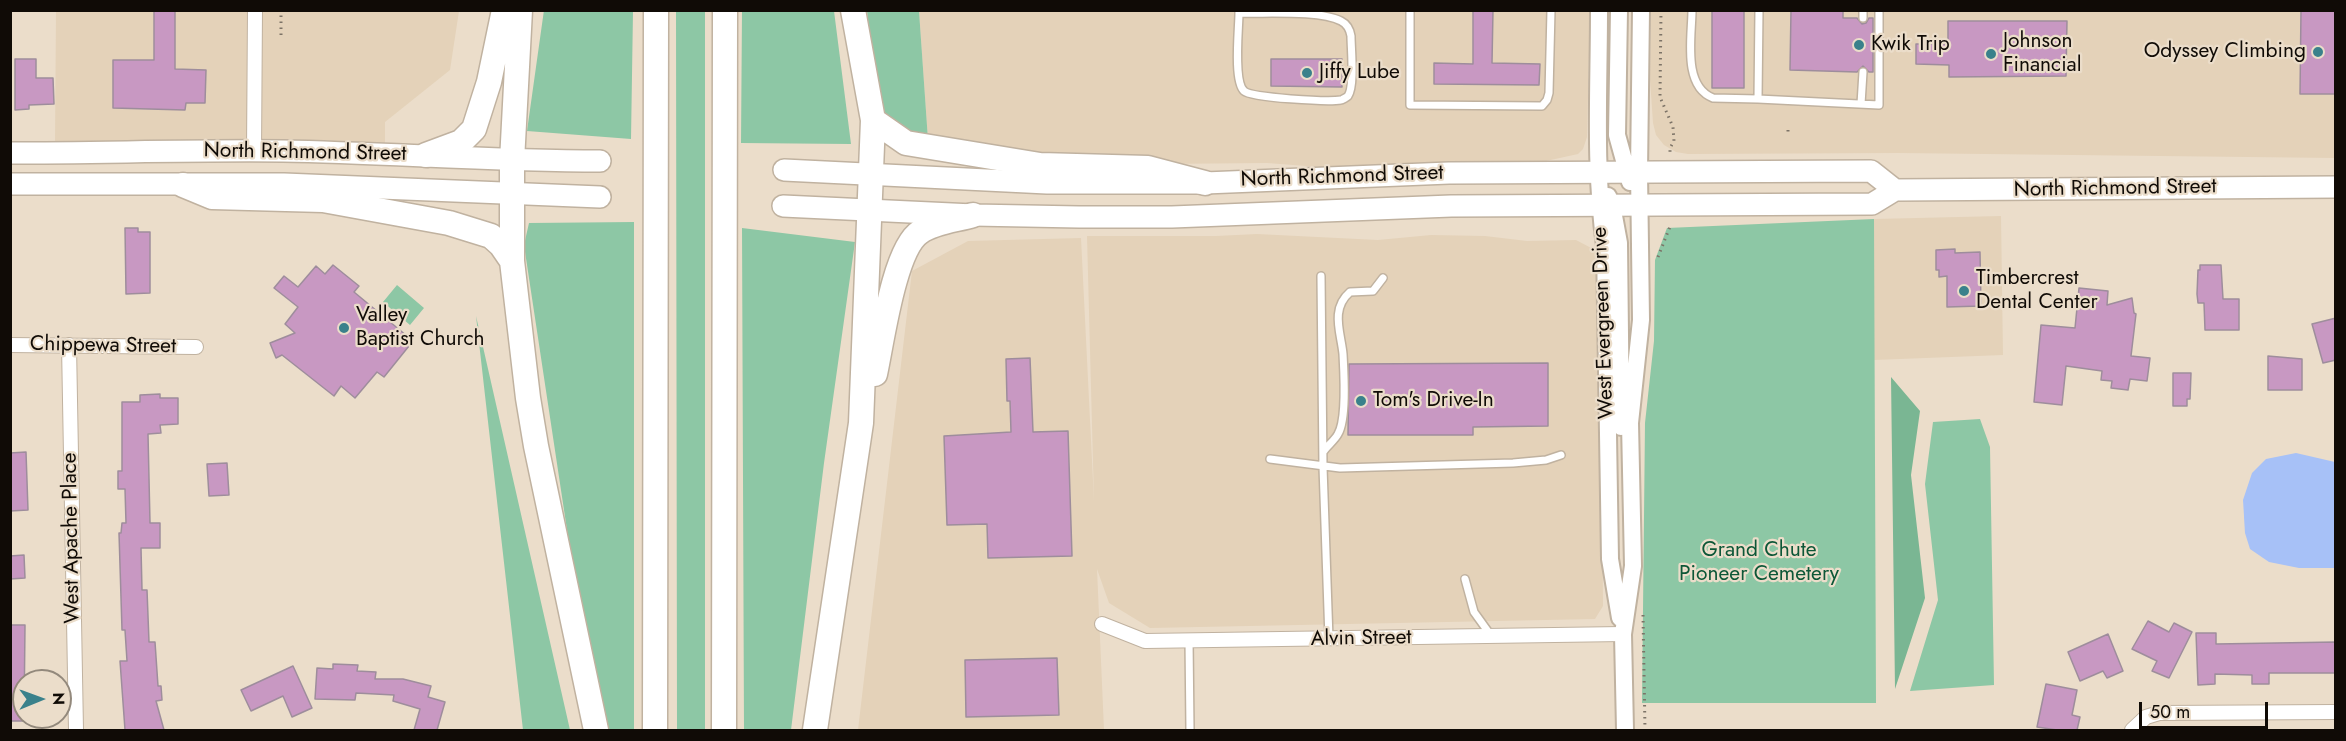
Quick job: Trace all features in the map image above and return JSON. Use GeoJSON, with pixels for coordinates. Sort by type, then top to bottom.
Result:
{"type":"FeatureCollection","features":[{"type":"Feature","properties":{"kind":"highway"},"geometry":{"type":"LineString","coordinates":[[426,154],[460,142],[474,129],[491,73],[504,10]]}},
{"type":"Feature","properties":{"kind":"highway"},"geometry":{"type":"LineString","coordinates":[[520,10],[512,161],[512,261],[528,399],[536,446],[596,730]]}},
{"type":"Feature","properties":{"kind":"highway"},"geometry":{"type":"LineString","coordinates":[[655,730],[656,10]]}},
{"type":"Feature","properties":{"kind":"highway"},"geometry":{"type":"LineString","coordinates":[[724,730],[725,10]]}},
{"type":"Feature","properties":{"kind":"highway"},"geometry":{"type":"LineString","coordinates":[[816,730],[861,423],[873,120],[853,10]]}},
{"type":"Feature","properties":{"kind":"highway"},"geometry":{"type":"LineString","coordinates":[[873,120],[906,143],[1040,165],[1148,168],[1205,183]]}},
{"type":"Feature","properties":{"kind":"highway"},"geometry":{"type":"LineString","coordinates":[[183,185],[212,197],[323,200],[448,223],[491,236],[501,245],[512,261]]}},
{"type":"Feature","properties":{"kind":"highway"},"geometry":{"type":"LineString","coordinates":[[861,423],[872,388],[897,271],[907,245],[922,230],[973,215]]}},
{"type":"Feature","properties":{"kind":"main road","name":"North Richmond Street"},"geometry":{"type":"LineString","coordinates":[[10,153],[254,151],[426,154],[512,161],[600,161]]}},
{"type":"Feature","properties":{"kind":"main road","name":"North Richmond Street"},"geometry":{"type":"LineString","coordinates":[[783,170],[1047,183],[1205,183],[1449,172],[1871,171],[1895,190]]}},
{"type":"Feature","properties":{"kind":"main road","name":"North Richmond Street"},"geometry":{"type":"LineString","coordinates":[[10,184],[284,184],[600,197]]}},
{"type":"Feature","properties":{"kind":"main road","name":"North Richmond Street"},"geometry":{"type":"LineString","coordinates":[[783,206],[973,215],[1172,217],[1405,207],[1872,204],[1895,190],[2336,188]]}},
{"type":"Feature","properties":{"kind":"street"},"geometry":{"type":"LineString","coordinates":[[254,151],[255,10]]}},
{"type":"Feature","properties":{"kind":"street","name":"West Evergreen Drive"},"geometry":{"type":"LineString","coordinates":[[1599,10],[1598,172],[1606,205],[1610,559],[1623,634]]}},
{"type":"Feature","properties":{"kind":"street"},"geometry":{"type":"LineString","coordinates":[[1618,10],[1617,135],[1632,172]]}},
{"type":"Feature","properties":{"kind":"street","name":"West Evergreen Drive"},"geometry":{"type":"LineString","coordinates":[[1624,730],[1623,634],[1633,566],[1630,423],[1641,320],[1640,205],[1632,172],[1641,10]]}},
{"type":"Feature","properties":{"kind":"street"},"geometry":{"type":"LineString","coordinates":[[1606,205],[1619,243],[1622,454],[1631,484]]}},
{"type":"Feature","properties":{"kind":"street","name":"Chippewa Street"},"geometry":{"type":"LineString","coordinates":[[10,345],[196,347]]}},
{"type":"Feature","properties":{"kind":"street","name":"West Apache Place"},"geometry":{"type":"LineString","coordinates":[[69,345],[76,730]]}},
{"type":"Feature","properties":{"kind":"street","name":"Alvin Street"},"geometry":{"type":"LineString","coordinates":[[1102,624],[1144,641],[1623,634]]}},
{"type":"Feature","properties":{"kind":"street"},"geometry":{"type":"LineString","coordinates":[[2132,730],[2146,717],[2159,713],[2336,712]]}},
{"type":"Feature","properties":{"kind":"lane"},"geometry":{"type":"LineString","coordinates":[[1410,10],[1410,105],[1542,106],[1549,93],[1551,10]]}},
{"type":"Feature","properties":{"kind":"lane"},"geometry":{"type":"LineString","coordinates":[[1692,10],[1691,68],[1697,83],[1709,97],[1879,105],[1879,10]]}},
{"type":"Feature","properties":{"kind":"lane"},"geometry":{"type":"LineString","coordinates":[[1758,99],[1759,10]]}},
{"type":"Feature","properties":{"kind":"lane"},"geometry":{"type":"LineString","coordinates":[[1239,12],[1322,15],[1343,21],[1350,30],[1351,36],[1351,86],[1348,96],[1342,100],[1300,99],[1258,96],[1244,91],[1238,71],[1239,12]]}},
{"type":"Feature","properties":{"kind":"lane"},"geometry":{"type":"LineString","coordinates":[[1861,104],[1863,72]]}},
{"type":"Feature","properties":{"kind":"lane"},"geometry":{"type":"LineString","coordinates":[[1321,276],[1323,467],[1329,639]]}},
{"type":"Feature","properties":{"kind":"lane"},"geometry":{"type":"LineString","coordinates":[[1323,452],[1338,434],[1343,420],[1343,353],[1338,316],[1340,303],[1350,292],[1373,291],[1383,278]]}},
{"type":"Feature","properties":{"kind":"lane"},"geometry":{"type":"LineString","coordinates":[[1270,459],[1323,467],[1513,463],[1546,460],[1561,454]]}},
{"type":"Feature","properties":{"kind":"lane"},"geometry":{"type":"LineString","coordinates":[[1464,579],[1474,612],[1491,637]]}},
{"type":"Feature","properties":{"kind":"lane"},"geometry":{"type":"LineString","coordinates":[[1189,640],[1190,730]]}},
{"type":"Feature","properties":{"kind":"path"},"geometry":{"type":"LineString","coordinates":[[281,35],[282,10]]}},
{"type":"Feature","properties":{"kind":"path"},"geometry":{"type":"LineString","coordinates":[[1661,10],[1660,97],[1673,127],[1674,141],[1670,148]]}},
{"type":"Feature","properties":{"kind":"path"},"geometry":{"type":"LineString","coordinates":[[1788,130],[1788,135]]}},
{"type":"Feature","properties":{"kind":"shaded area"},"geometry":{"type":"Polygon","coordinates":[[[56,11],[459,11],[450,70],[385,122],[385,143],[291,140],[55,143],[56,11]]]}},
{"type":"Feature","properties":{"kind":"shaded area"},"geometry":{"type":"Polygon","coordinates":[[[919,11],[1590,11],[1587,137],[1583,149],[1578,154],[1546,161],[1319,167],[1267,163],[1160,164],[1059,161],[928,140],[919,11]]]}},
{"type":"Feature","properties":{"kind":"shaded area"},"geometry":{"type":"Polygon","coordinates":[[[1651,11],[2335,11],[2335,158],[1898,153],[1688,154],[1676,152],[1664,145],[1656,135],[1653,123],[1650,79],[1651,11]]]}},
{"type":"Feature","properties":{"kind":"shaded area"},"geometry":{"type":"Polygon","coordinates":[[[2001,216],[2003,355],[1874,360],[1874,219],[2001,216]]]}},
{"type":"Feature","properties":{"kind":"shaded area"},"geometry":{"type":"Polygon","coordinates":[[[1257,234],[1378,240],[1431,235],[1485,236],[1527,241],[1576,240],[1595,250],[1601,332],[1603,606],[1595,619],[1150,628],[1109,603],[1097,569],[1104,730],[858,730],[912,271],[968,241],[1081,238],[1094,501],[1087,236],[1257,234]]]}},
{"type":"Feature","properties":{"kind":"green space"},"geometry":{"type":"Polygon","coordinates":[[[544,10],[633,11],[631,139],[527,131],[544,10]]]}},
{"type":"Feature","properties":{"kind":"green space"},"geometry":{"type":"Polygon","coordinates":[[[676,11],[705,11],[705,730],[677,730],[676,11]]]}},
{"type":"Feature","properties":{"kind":"green space"},"geometry":{"type":"Polygon","coordinates":[[[742,11],[834,11],[851,144],[741,143],[742,11]]]}},
{"type":"Feature","properties":{"kind":"green space"},"geometry":{"type":"Polygon","coordinates":[[[867,11],[919,11],[928,140],[899,128],[890,121],[885,113],[874,69],[867,11]]]}},
{"type":"Feature","properties":{"kind":"green space","name":"Grand Chute Pioneer Cemetery"},"geometry":{"type":"Polygon","coordinates":[[[1874,219],[1876,703],[1642,703],[1645,423],[1654,341],[1655,260],[1667,228],[1874,219]]]}},
{"type":"Feature","properties":{"kind":"green space"},"geometry":{"type":"Polygon","coordinates":[[[634,222],[634,730],[607,730],[572,563],[524,245],[529,223],[634,222]]]}},
{"type":"Feature","properties":{"kind":"green space"},"geometry":{"type":"Polygon","coordinates":[[[742,228],[855,242],[824,463],[791,730],[744,730],[742,228]]]}},
{"type":"Feature","properties":{"kind":"green space"},"geometry":{"type":"Polygon","coordinates":[[[397,285],[424,308],[410,325],[383,302],[397,285]]]}},
{"type":"Feature","properties":{"kind":"green space"},"geometry":{"type":"Polygon","coordinates":[[[476,316],[570,730],[523,730],[476,316]]]}},
{"type":"Feature","properties":{"kind":"green space"},"geometry":{"type":"Polygon","coordinates":[[[1891,377],[1920,411],[1911,475],[1925,598],[1895,689],[1891,377]]]}},
{"type":"Feature","properties":{"kind":"green space"},"geometry":{"type":"Polygon","coordinates":[[[1980,419],[1990,447],[1994,685],[1910,691],[1938,600],[1925,484],[1933,422],[1980,419]]]}},
{"type":"Feature","properties":{"kind":"water"},"geometry":{"type":"Polygon","coordinates":[[[2296,453],[2335,462],[2335,568],[2299,568],[2269,562],[2250,549],[2245,533],[2243,500],[2252,473],[2266,459],[2296,453]]]}},
{"type":"Feature","properties":{"kind":"building"},"geometry":{"type":"Polygon","coordinates":[[[154,10],[175,11],[175,69],[206,70],[205,103],[186,103],[185,110],[113,108],[113,60],[154,60],[154,10]]]}},
{"type":"Feature","properties":{"kind":"building"},"geometry":{"type":"Polygon","coordinates":[[[1473,10],[1493,10],[1492,63],[1540,64],[1539,85],[1434,84],[1434,63],[1473,64],[1473,10]]]}},
{"type":"Feature","properties":{"kind":"building"},"geometry":{"type":"Polygon","coordinates":[[[1712,10],[1744,10],[1744,88],[1712,88],[1712,10]]]}},
{"type":"Feature","properties":{"kind":"building","name":"Kwik Trip"},"geometry":{"type":"Polygon","coordinates":[[[1791,10],[1843,10],[1843,18],[1857,18],[1862,24],[1866,23],[1869,18],[1873,18],[1873,72],[1869,72],[1863,66],[1857,72],[1790,70],[1791,10]]]}},
{"type":"Feature","properties":{"kind":"building","name":"Odyssey Climbing"},"geometry":{"type":"Polygon","coordinates":[[[2301,10],[2336,10],[2336,94],[2300,94],[2301,10]]]}},
{"type":"Feature","properties":{"kind":"building","name":"Johnson Financial"},"geometry":{"type":"Polygon","coordinates":[[[1948,21],[2067,21],[2066,76],[1949,77],[1949,65],[1916,64],[1916,44],[1948,44],[1948,21]]]}},
{"type":"Feature","properties":{"kind":"building"},"geometry":{"type":"Polygon","coordinates":[[[15,59],[36,59],[36,78],[53,78],[54,104],[29,105],[29,109],[15,110],[15,59]]]}},
{"type":"Feature","properties":{"kind":"building","name":"Jiffy Lube"},"geometry":{"type":"Polygon","coordinates":[[[1271,59],[1342,59],[1342,87],[1271,86],[1271,59]]]}},
{"type":"Feature","properties":{"kind":"building"},"geometry":{"type":"Polygon","coordinates":[[[125,228],[138,228],[138,232],[150,232],[150,293],[126,294],[125,228]]]}},
{"type":"Feature","properties":{"kind":"building","name":"Timbercrest Dental Center"},"geometry":{"type":"Polygon","coordinates":[[[1955,249],[1955,253],[1980,252],[1981,306],[1947,307],[1947,276],[1939,277],[1939,270],[1936,270],[1936,250],[1955,249]]]}},
{"type":"Feature","properties":{"kind":"building","name":"Valley Baptist Church"},"geometry":{"type":"Polygon","coordinates":[[[333,265],[359,286],[354,292],[413,341],[384,377],[377,372],[355,398],[341,386],[334,396],[282,355],[276,358],[270,343],[295,333],[285,324],[298,307],[274,288],[284,276],[298,287],[316,266],[325,274],[333,265]]]}},
{"type":"Feature","properties":{"kind":"building"},"geometry":{"type":"Polygon","coordinates":[[[2200,265],[2221,265],[2223,299],[2239,299],[2239,330],[2205,330],[2204,303],[2198,303],[2197,294],[2200,265]]]}},
{"type":"Feature","properties":{"kind":"building"},"geometry":{"type":"Polygon","coordinates":[[[2079,288],[2108,291],[2107,305],[2132,298],[2136,314],[2131,356],[2150,358],[2147,381],[2130,379],[2128,390],[2111,388],[2112,381],[2101,380],[2102,371],[2066,366],[2062,405],[2034,402],[2041,325],[2075,328],[2079,288]]]}},
{"type":"Feature","properties":{"kind":"building"},"geometry":{"type":"Polygon","coordinates":[[[2336,318],[2336,360],[2323,363],[2312,324],[2336,318]]]}},
{"type":"Feature","properties":{"kind":"building"},"geometry":{"type":"Polygon","coordinates":[[[2268,356],[2302,359],[2302,390],[2268,390],[2268,356]]]}},
{"type":"Feature","properties":{"kind":"building"},"geometry":{"type":"Polygon","coordinates":[[[1030,358],[1033,432],[1068,431],[1072,556],[988,558],[987,524],[947,525],[944,436],[1011,432],[1010,401],[1007,401],[1006,359],[1030,358]]]}},
{"type":"Feature","properties":{"kind":"building"},"geometry":{"type":"Polygon","coordinates":[[[1548,363],[1548,426],[1473,427],[1473,435],[1348,435],[1349,364],[1548,363]]]}},
{"type":"Feature","properties":{"kind":"building"},"geometry":{"type":"Polygon","coordinates":[[[2173,373],[2191,373],[2190,399],[2187,399],[2187,406],[2173,406],[2173,373]]]}},
{"type":"Feature","properties":{"kind":"building"},"geometry":{"type":"Polygon","coordinates":[[[160,394],[160,398],[178,398],[178,424],[160,425],[161,433],[148,434],[150,523],[160,523],[160,548],[141,548],[142,590],[147,590],[149,642],[155,642],[158,686],[161,686],[162,700],[156,701],[164,730],[125,730],[120,661],[127,661],[125,630],[122,630],[119,533],[121,533],[122,523],[126,523],[125,489],[118,489],[118,471],[122,471],[122,402],[140,402],[140,395],[160,394]]]}},
{"type":"Feature","properties":{"kind":"building"},"geometry":{"type":"Polygon","coordinates":[[[26,452],[28,510],[10,511],[10,453],[26,452]]]}},
{"type":"Feature","properties":{"kind":"building"},"geometry":{"type":"Polygon","coordinates":[[[227,463],[229,495],[209,496],[207,464],[227,463]]]}},
{"type":"Feature","properties":{"kind":"building"},"geometry":{"type":"Polygon","coordinates":[[[24,555],[25,578],[10,579],[10,556],[24,555]]]}},
{"type":"Feature","properties":{"kind":"building"},"geometry":{"type":"Polygon","coordinates":[[[2148,621],[2169,632],[2174,623],[2192,632],[2169,678],[2152,671],[2157,661],[2132,649],[2148,621]]]}},
{"type":"Feature","properties":{"kind":"building"},"geometry":{"type":"Polygon","coordinates":[[[10,625],[25,625],[25,669],[12,669],[12,721],[10,721],[10,625]]]}},
{"type":"Feature","properties":{"kind":"building"},"geometry":{"type":"Polygon","coordinates":[[[2196,633],[2216,633],[2216,644],[2336,642],[2336,673],[2269,673],[2269,684],[2252,684],[2252,675],[2215,674],[2215,684],[2198,685],[2196,633]]]}},
{"type":"Feature","properties":{"kind":"building"},"geometry":{"type":"Polygon","coordinates":[[[2108,634],[2123,671],[2107,678],[2103,671],[2080,681],[2068,652],[2108,634]]]}},
{"type":"Feature","properties":{"kind":"building"},"geometry":{"type":"Polygon","coordinates":[[[1057,658],[1059,715],[966,717],[965,660],[1057,658]]]}},
{"type":"Feature","properties":{"kind":"building"},"geometry":{"type":"Polygon","coordinates":[[[333,664],[358,665],[357,671],[376,672],[375,679],[403,679],[431,686],[428,697],[445,702],[437,730],[414,730],[420,709],[393,701],[394,695],[356,693],[355,700],[315,699],[317,668],[333,669],[333,664]]]}},
{"type":"Feature","properties":{"kind":"building"},"geometry":{"type":"Polygon","coordinates":[[[293,666],[312,708],[292,717],[283,696],[251,711],[241,690],[293,666]]]}},
{"type":"Feature","properties":{"kind":"building"},"geometry":{"type":"Polygon","coordinates":[[[2046,684],[2077,690],[2072,715],[2080,717],[2077,730],[2037,727],[2046,684]]]}},
{"type":"Feature","properties":{"kind":"place","name":"Kwik Trip"},"geometry":{"type":"Point","coordinates":[1859,45]}},
{"type":"Feature","properties":{"kind":"place","name":"Odyssey Climbing"},"geometry":{"type":"Point","coordinates":[2318,52]}},
{"type":"Feature","properties":{"kind":"place","name":"Johnson Financial"},"geometry":{"type":"Point","coordinates":[1991,54]}},
{"type":"Feature","properties":{"kind":"place","name":"Jiffy Lube"},"geometry":{"type":"Point","coordinates":[1307,73]}},
{"type":"Feature","properties":{"kind":"place","name":"Timbercrest Dental Center"},"geometry":{"type":"Point","coordinates":[1964,291]}},
{"type":"Feature","properties":{"kind":"place","name":"Valley Baptist Church"},"geometry":{"type":"Point","coordinates":[344,328]}},
{"type":"Feature","properties":{"kind":"place","name":"Tom's Drive-In"},"geometry":{"type":"Point","coordinates":[1361,401]}}]}
